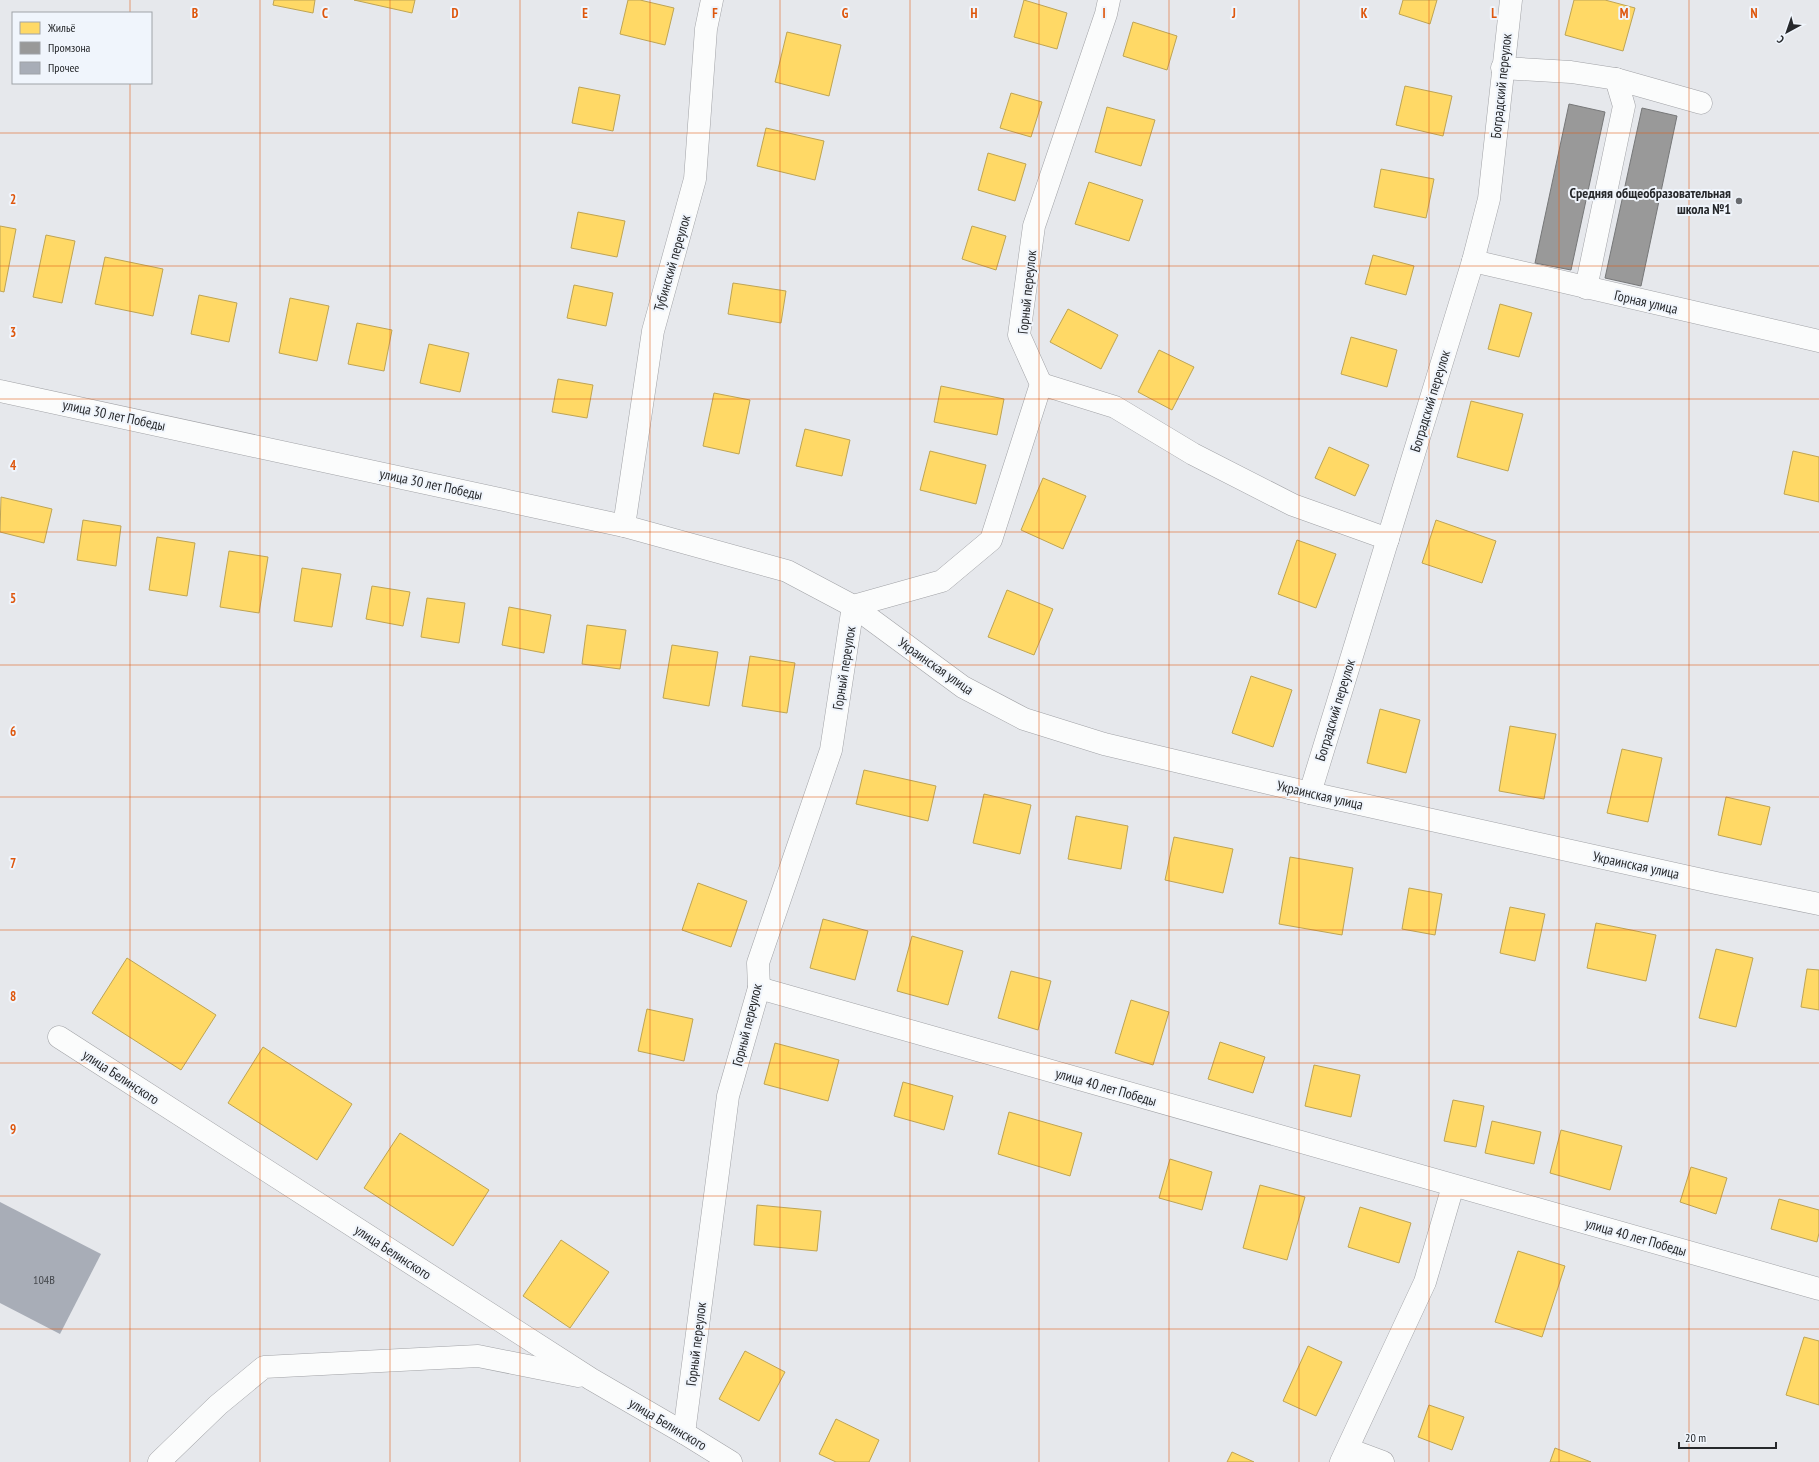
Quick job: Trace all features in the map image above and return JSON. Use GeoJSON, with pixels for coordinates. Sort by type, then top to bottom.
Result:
{"type":"FeatureCollection","features":[{"type":"Feature","properties":{"kind":"street","name":"Тубинский переулок"},"geometry":{"type":"LineString","coordinates":[[624,526],[653,331],[696,179],[706,29],[712,0]]}},
{"type":"Feature","properties":{"kind":"street","name":"Горный переулок"},"geometry":{"type":"LineString","coordinates":[[684,1433],[728,1096],[759,988],[758,963],[831,750],[853,606],[942,581],[991,540],[1041,384],[1019,335],[1034,226],[1106,14],[1109,0]]}},
{"type":"Feature","properties":{"kind":"street","name":"Боградский переулок"},"geometry":{"type":"LineString","coordinates":[[1310,793],[1473,262],[1489,199],[1502,68],[1511,0]]}},
{"type":"Feature","properties":{"kind":"street"},"geometry":{"type":"LineString","coordinates":[[1502,68],[1571,72],[1616,79],[1701,103]]}},
{"type":"Feature","properties":{"kind":"street"},"geometry":{"type":"LineString","coordinates":[[1586,288],[1624,106],[1616,79]]}},
{"type":"Feature","properties":{"kind":"street","name":"Горная улица"},"geometry":{"type":"LineString","coordinates":[[1473,262],[1819,341]]}},
{"type":"Feature","properties":{"kind":"street"},"geometry":{"type":"LineString","coordinates":[[1041,384],[1114,406],[1193,454],[1293,505],[1388,539]]}},
{"type":"Feature","properties":{"kind":"street","name":"улица 30 лет Победы"},"geometry":{"type":"LineString","coordinates":[[0,391],[624,526],[787,570],[853,606]]}},
{"type":"Feature","properties":{"kind":"street","name":"Украинская улица"},"geometry":{"type":"LineString","coordinates":[[853,606],[963,687],[1024,719],[1104,744],[1310,793],[1819,904]]}},
{"type":"Feature","properties":{"kind":"street","name":"улица 40 лет Победы"},"geometry":{"type":"LineString","coordinates":[[759,988],[1819,1289]]}},
{"type":"Feature","properties":{"kind":"street","name":"улица Белинского"},"geometry":{"type":"LineString","coordinates":[[59,1037],[591,1379],[731,1462]]}},
{"type":"Feature","properties":{"kind":"street"},"geometry":{"type":"LineString","coordinates":[[1383,1462],[1345,1455],[1425,1282],[1453,1186]]}},
{"type":"Feature","properties":{"kind":"street"},"geometry":{"type":"LineString","coordinates":[[159,1462],[218,1405],[264,1367],[478,1356],[591,1379]]}},
{"type":"Feature","properties":{"kind":"building: Жильё"},"geometry":{"type":"Polygon","coordinates":[[[274,0],[315,0],[313,13],[273,5],[274,0]]]}},
{"type":"Feature","properties":{"kind":"building: Жильё"},"geometry":{"type":"Polygon","coordinates":[[[354,0],[415,0],[412,13],[354,0]]]}},
{"type":"Feature","properties":{"kind":"building: Жильё"},"geometry":{"type":"Polygon","coordinates":[[[628,0],[640,0],[674,8],[665,45],[620,34],[628,0]]]}},
{"type":"Feature","properties":{"kind":"building: Жильё"},"geometry":{"type":"Polygon","coordinates":[[[1024,0],[1067,13],[1057,49],[1014,37],[1024,0]]]}},
{"type":"Feature","properties":{"kind":"building: Жильё"},"geometry":{"type":"Polygon","coordinates":[[[1403,0],[1437,0],[1430,24],[1399,14],[1403,0]]]}},
{"type":"Feature","properties":{"kind":"building: Жильё"},"geometry":{"type":"Polygon","coordinates":[[[1574,0],[1605,0],[1635,8],[1623,51],[1565,35],[1574,0]]]}},
{"type":"Feature","properties":{"kind":"building: Жильё"},"geometry":{"type":"Polygon","coordinates":[[[1133,22],[1177,36],[1167,70],[1123,56],[1133,22]]]}},
{"type":"Feature","properties":{"kind":"building: Жильё"},"geometry":{"type":"Polygon","coordinates":[[[787,32],[841,45],[829,96],[775,82],[787,32]]]}},
{"type":"Feature","properties":{"kind":"building: Жильё"},"geometry":{"type":"Polygon","coordinates":[[[1405,86],[1452,96],[1443,136],[1396,125],[1405,86]]]}},
{"type":"Feature","properties":{"kind":"building: Жильё"},"geometry":{"type":"Polygon","coordinates":[[[579,87],[620,95],[613,131],[572,123],[579,87]]]}},
{"type":"Feature","properties":{"kind":"building: Жильё"},"geometry":{"type":"Polygon","coordinates":[[[1011,93],[1042,102],[1031,137],[1000,128],[1011,93]]]}},
{"type":"Feature","properties":{"kind":"building: Жильё"},"geometry":{"type":"Polygon","coordinates":[[[1107,107],[1155,120],[1141,166],[1095,152],[1107,107]]]}},
{"type":"Feature","properties":{"kind":"building: Жильё"},"geometry":{"type":"Polygon","coordinates":[[[766,128],[824,141],[815,180],[757,166],[766,128]]]}},
{"type":"Feature","properties":{"kind":"building: Жильё"},"geometry":{"type":"Polygon","coordinates":[[[988,153],[1026,164],[1015,201],[978,190],[988,153]]]}},
{"type":"Feature","properties":{"kind":"building: Жильё"},"geometry":{"type":"Polygon","coordinates":[[[1381,169],[1434,179],[1426,218],[1374,207],[1381,169]]]}},
{"type":"Feature","properties":{"kind":"building: Жильё"},"geometry":{"type":"Polygon","coordinates":[[[1089,182],[1143,200],[1129,241],[1075,224],[1089,182]]]}},
{"type":"Feature","properties":{"kind":"building: Жильё"},"geometry":{"type":"Polygon","coordinates":[[[578,212],[625,221],[617,257],[571,248],[578,212]]]}},
{"type":"Feature","properties":{"kind":"building: Жильё"},"geometry":{"type":"Polygon","coordinates":[[[0,226],[16,229],[4,292],[0,291],[0,226]]]}},
{"type":"Feature","properties":{"kind":"building: Жильё"},"geometry":{"type":"Polygon","coordinates":[[[972,226],[1006,236],[996,270],[962,259],[972,226]]]}},
{"type":"Feature","properties":{"kind":"building: Жильё"},"geometry":{"type":"Polygon","coordinates":[[[46,235],[75,241],[62,303],[33,297],[46,235]]]}},
{"type":"Feature","properties":{"kind":"building: Жильё"},"geometry":{"type":"Polygon","coordinates":[[[1373,255],[1414,266],[1406,295],[1365,284],[1373,255]]]}},
{"type":"Feature","properties":{"kind":"building: Жильё"},"geometry":{"type":"Polygon","coordinates":[[[105,257],[163,269],[153,316],[95,304],[105,257]]]}},
{"type":"Feature","properties":{"kind":"building: Жильё"},"geometry":{"type":"Polygon","coordinates":[[[733,283],[786,291],[781,323],[728,314],[733,283]]]}},
{"type":"Feature","properties":{"kind":"building: Жильё"},"geometry":{"type":"Polygon","coordinates":[[[574,285],[613,293],[606,326],[567,318],[574,285]]]}},
{"type":"Feature","properties":{"kind":"building: Жильё"},"geometry":{"type":"Polygon","coordinates":[[[199,295],[237,303],[229,342],[191,334],[199,295]]]}},
{"type":"Feature","properties":{"kind":"building: Жильё"},"geometry":{"type":"Polygon","coordinates":[[[290,298],[329,306],[317,361],[279,353],[290,298]]]}},
{"type":"Feature","properties":{"kind":"building: Жильё"},"geometry":{"type":"Polygon","coordinates":[[[1500,304],[1532,313],[1519,357],[1488,349],[1500,304]]]}},
{"type":"Feature","properties":{"kind":"building: Жильё"},"geometry":{"type":"Polygon","coordinates":[[[1068,309],[1118,335],[1101,369],[1050,342],[1068,309]]]}},
{"type":"Feature","properties":{"kind":"building: Жильё"},"geometry":{"type":"Polygon","coordinates":[[[357,323],[392,330],[384,371],[348,364],[357,323]]]}},
{"type":"Feature","properties":{"kind":"building: Жильё"},"geometry":{"type":"Polygon","coordinates":[[[1351,337],[1397,350],[1387,387],[1341,374],[1351,337]]]}},
{"type":"Feature","properties":{"kind":"building: Жильё"},"geometry":{"type":"Polygon","coordinates":[[[429,344],[469,353],[460,392],[420,383],[429,344]]]}},
{"type":"Feature","properties":{"kind":"building: Жильё"},"geometry":{"type":"Polygon","coordinates":[[[1159,350],[1194,367],[1172,410],[1138,392],[1159,350]]]}},
{"type":"Feature","properties":{"kind":"building: Жильё"},"geometry":{"type":"Polygon","coordinates":[[[558,379],[593,385],[587,418],[552,412],[558,379]]]}},
{"type":"Feature","properties":{"kind":"building: Жильё"},"geometry":{"type":"Polygon","coordinates":[[[941,386],[1004,399],[997,435],[934,422],[941,386]]]}},
{"type":"Feature","properties":{"kind":"building: Жильё"},"geometry":{"type":"Polygon","coordinates":[[[714,393],[750,400],[739,454],[703,446],[714,393]]]}},
{"type":"Feature","properties":{"kind":"building: Жильё"},"geometry":{"type":"Polygon","coordinates":[[[1471,401],[1523,414],[1508,471],[1457,457],[1471,401]]]}},
{"type":"Feature","properties":{"kind":"building: Жильё"},"geometry":{"type":"Polygon","coordinates":[[[805,429],[850,440],[842,476],[796,466],[805,429]]]}},
{"type":"Feature","properties":{"kind":"building: Жильё"},"geometry":{"type":"Polygon","coordinates":[[[1329,447],[1369,465],[1355,496],[1315,478],[1329,447]]]}},
{"type":"Feature","properties":{"kind":"building: Жильё"},"geometry":{"type":"Polygon","coordinates":[[[930,451],[986,465],[976,504],[920,490],[930,451]]]}},
{"type":"Feature","properties":{"kind":"building: Жильё"},"geometry":{"type":"Polygon","coordinates":[[[1793,451],[1819,457],[1819,502],[1784,494],[1793,451]]]}},
{"type":"Feature","properties":{"kind":"building: Жильё"},"geometry":{"type":"Polygon","coordinates":[[[1043,478],[1086,496],[1063,549],[1021,530],[1043,478]]]}},
{"type":"Feature","properties":{"kind":"building: Жильё"},"geometry":{"type":"Polygon","coordinates":[[[1,497],[52,509],[44,543],[0,532],[1,497]]]}},
{"type":"Feature","properties":{"kind":"building: Жильё"},"geometry":{"type":"Polygon","coordinates":[[[83,520],[121,526],[116,566],[77,560],[83,520]]]}},
{"type":"Feature","properties":{"kind":"building: Жильё"},"geometry":{"type":"Polygon","coordinates":[[[1436,520],[1496,541],[1482,583],[1422,563],[1436,520]]]}},
{"type":"Feature","properties":{"kind":"building: Жильё"},"geometry":{"type":"Polygon","coordinates":[[[157,537],[195,543],[187,596],[149,590],[157,537]]]}},
{"type":"Feature","properties":{"kind":"building: Жильё"},"geometry":{"type":"Polygon","coordinates":[[[1297,540],[1336,554],[1316,608],[1278,594],[1297,540]]]}},
{"type":"Feature","properties":{"kind":"building: Жильё"},"geometry":{"type":"Polygon","coordinates":[[[229,551],[268,557],[259,613],[220,607],[229,551]]]}},
{"type":"Feature","properties":{"kind":"building: Жильё"},"geometry":{"type":"Polygon","coordinates":[[[302,568],[341,574],[332,627],[294,621],[302,568]]]}},
{"type":"Feature","properties":{"kind":"building: Жильё"},"geometry":{"type":"Polygon","coordinates":[[[372,586],[410,592],[403,626],[366,619],[372,586]]]}},
{"type":"Feature","properties":{"kind":"building: Жильё"},"geometry":{"type":"Polygon","coordinates":[[[1007,590],[1053,609],[1034,655],[988,637],[1007,590]]]}},
{"type":"Feature","properties":{"kind":"building: Жильё"},"geometry":{"type":"Polygon","coordinates":[[[427,598],[465,603],[459,643],[421,637],[427,598]]]}},
{"type":"Feature","properties":{"kind":"building: Жильё"},"geometry":{"type":"Polygon","coordinates":[[[509,607],[551,615],[544,653],[502,645],[509,607]]]}},
{"type":"Feature","properties":{"kind":"building: Жильё"},"geometry":{"type":"Polygon","coordinates":[[[587,625],[626,630],[620,669],[582,664],[587,625]]]}},
{"type":"Feature","properties":{"kind":"building: Жильё"},"geometry":{"type":"Polygon","coordinates":[[[672,645],[718,652],[709,706],[663,698],[672,645]]]}},
{"type":"Feature","properties":{"kind":"building: Жильё"},"geometry":{"type":"Polygon","coordinates":[[[750,656],[795,663],[787,713],[742,706],[750,656]]]}},
{"type":"Feature","properties":{"kind":"building: Жильё"},"geometry":{"type":"Polygon","coordinates":[[[1251,676],[1292,690],[1273,747],[1232,733],[1251,676]]]}},
{"type":"Feature","properties":{"kind":"building: Жильё"},"geometry":{"type":"Polygon","coordinates":[[[1380,709],[1420,720],[1406,773],[1367,763],[1380,709]]]}},
{"type":"Feature","properties":{"kind":"building: Жильё"},"geometry":{"type":"Polygon","coordinates":[[[1510,726],[1556,734],[1544,799],[1499,791],[1510,726]]]}},
{"type":"Feature","properties":{"kind":"building: Жильё"},"geometry":{"type":"Polygon","coordinates":[[[1622,749],[1662,758],[1648,822],[1607,813],[1622,749]]]}},
{"type":"Feature","properties":{"kind":"building: Жильё"},"geometry":{"type":"Polygon","coordinates":[[[864,770],[936,786],[928,821],[856,804],[864,770]]]}},
{"type":"Feature","properties":{"kind":"building: Жильё"},"geometry":{"type":"Polygon","coordinates":[[[984,794],[1031,805],[1020,854],[973,843],[984,794]]]}},
{"type":"Feature","properties":{"kind":"building: Жильё"},"geometry":{"type":"Polygon","coordinates":[[[1726,797],[1770,807],[1761,845],[1718,835],[1726,797]]]}},
{"type":"Feature","properties":{"kind":"building: Жильё"},"geometry":{"type":"Polygon","coordinates":[[[1076,816],[1128,826],[1121,869],[1068,859],[1076,816]]]}},
{"type":"Feature","properties":{"kind":"building: Жильё"},"geometry":{"type":"Polygon","coordinates":[[[1174,837],[1233,849],[1223,893],[1165,880],[1174,837]]]}},
{"type":"Feature","properties":{"kind":"building: Жильё"},"geometry":{"type":"Polygon","coordinates":[[[1290,857],[1353,868],[1342,935],[1279,924],[1290,857]]]}},
{"type":"Feature","properties":{"kind":"building: Жильё"},"geometry":{"type":"Polygon","coordinates":[[[698,883],[747,901],[731,947],[682,930],[698,883]]]}},
{"type":"Feature","properties":{"kind":"building: Жильё"},"geometry":{"type":"Polygon","coordinates":[[[1409,888],[1442,894],[1435,935],[1402,929],[1409,888]]]}},
{"type":"Feature","properties":{"kind":"building: Жильё"},"geometry":{"type":"Polygon","coordinates":[[[1510,907],[1545,914],[1535,961],[1500,953],[1510,907]]]}},
{"type":"Feature","properties":{"kind":"building: Жильё"},"geometry":{"type":"Polygon","coordinates":[[[823,919],[868,931],[855,980],[810,968],[823,919]]]}},
{"type":"Feature","properties":{"kind":"building: Жильё"},"geometry":{"type":"Polygon","coordinates":[[[1596,923],[1656,935],[1646,981],[1587,968],[1596,923]]]}},
{"type":"Feature","properties":{"kind":"building: Жильё"},"geometry":{"type":"Polygon","coordinates":[[[912,936],[963,951],[948,1005],[897,991],[912,936]]]}},
{"type":"Feature","properties":{"kind":"building: Жильё"},"geometry":{"type":"Polygon","coordinates":[[[1716,949],[1753,958],[1736,1027],[1699,1018],[1716,949]]]}},
{"type":"Feature","properties":{"kind":"building: Жильё"},"geometry":{"type":"Polygon","coordinates":[[[127,958],[216,1015],[181,1070],[92,1013],[127,958]]]}},
{"type":"Feature","properties":{"kind":"building: Жильё"},"geometry":{"type":"Polygon","coordinates":[[[1807,969],[1819,970],[1819,1010],[1801,1007],[1807,969]]]}},
{"type":"Feature","properties":{"kind":"building: Жильё"},"geometry":{"type":"Polygon","coordinates":[[[1011,971],[1051,981],[1038,1030],[998,1018],[1011,971]]]}},
{"type":"Feature","properties":{"kind":"building: Жильё"},"geometry":{"type":"Polygon","coordinates":[[[1131,1000],[1169,1012],[1153,1065],[1115,1053],[1131,1000]]]}},
{"type":"Feature","properties":{"kind":"building: Жильё"},"geometry":{"type":"Polygon","coordinates":[[[647,1009],[693,1019],[684,1061],[638,1051],[647,1009]]]}},
{"type":"Feature","properties":{"kind":"building: Жильё"},"geometry":{"type":"Polygon","coordinates":[[[1220,1042],[1265,1057],[1253,1093],[1208,1079],[1220,1042]]]}},
{"type":"Feature","properties":{"kind":"building: Жильё"},"geometry":{"type":"Polygon","coordinates":[[[775,1043],[839,1060],[828,1101],[764,1084],[775,1043]]]}},
{"type":"Feature","properties":{"kind":"building: Жильё"},"geometry":{"type":"Polygon","coordinates":[[[263,1047],[352,1104],[317,1160],[228,1103],[263,1047]]]}},
{"type":"Feature","properties":{"kind":"building: Жильё"},"geometry":{"type":"Polygon","coordinates":[[[1314,1065],[1360,1075],[1351,1117],[1305,1106],[1314,1065]]]}},
{"type":"Feature","properties":{"kind":"building: Жильё"},"geometry":{"type":"Polygon","coordinates":[[[903,1082],[953,1096],[944,1130],[894,1116],[903,1082]]]}},
{"type":"Feature","properties":{"kind":"building: Жильё"},"geometry":{"type":"Polygon","coordinates":[[[1453,1100],[1484,1106],[1476,1147],[1444,1141],[1453,1100]]]}},
{"type":"Feature","properties":{"kind":"building: Жильё"},"geometry":{"type":"Polygon","coordinates":[[[1009,1112],[1082,1133],[1070,1176],[998,1154],[1009,1112]]]}},
{"type":"Feature","properties":{"kind":"building: Жильё"},"geometry":{"type":"Polygon","coordinates":[[[1492,1121],[1541,1132],[1534,1164],[1485,1153],[1492,1121]]]}},
{"type":"Feature","properties":{"kind":"building: Жильё"},"geometry":{"type":"Polygon","coordinates":[[[1561,1130],[1622,1146],[1610,1190],[1550,1173],[1561,1130]]]}},
{"type":"Feature","properties":{"kind":"building: Жильё"},"geometry":{"type":"Polygon","coordinates":[[[400,1133],[489,1190],[453,1246],[364,1188],[400,1133]]]}},
{"type":"Feature","properties":{"kind":"building: Жильё"},"geometry":{"type":"Polygon","coordinates":[[[1170,1159],[1212,1172],[1202,1210],[1159,1198],[1170,1159]]]}},
{"type":"Feature","properties":{"kind":"building: Жильё"},"geometry":{"type":"Polygon","coordinates":[[[1691,1167],[1727,1178],[1716,1214],[1680,1202],[1691,1167]]]}},
{"type":"Feature","properties":{"kind":"building: Жильё"},"geometry":{"type":"Polygon","coordinates":[[[1260,1185],[1305,1197],[1287,1260],[1243,1248],[1260,1185]]]}},
{"type":"Feature","properties":{"kind":"building: Жильё"},"geometry":{"type":"Polygon","coordinates":[[[1779,1199],[1819,1210],[1819,1233],[1817,1242],[1771,1229],[1779,1199]]]}},
{"type":"Feature","properties":{"kind":"building: Жильё"},"geometry":{"type":"Polygon","coordinates":[[[757,1205],[821,1211],[817,1251],[754,1245],[757,1205]]]}},
{"type":"Feature","properties":{"kind":"building: Жильё"},"geometry":{"type":"Polygon","coordinates":[[[1360,1207],[1411,1223],[1399,1263],[1348,1247],[1360,1207]]]}},
{"type":"Feature","properties":{"kind":"building: Жильё"},"geometry":{"type":"Polygon","coordinates":[[[561,1240],[609,1272],[570,1328],[523,1296],[561,1240]]]}},
{"type":"Feature","properties":{"kind":"building: Жильё"},"geometry":{"type":"Polygon","coordinates":[[[1518,1251],[1565,1266],[1542,1337],[1495,1322],[1518,1251]]]}},
{"type":"Feature","properties":{"kind":"building: Жильё"},"geometry":{"type":"Polygon","coordinates":[[[1804,1337],[1819,1341],[1819,1405],[1786,1395],[1804,1337]]]}},
{"type":"Feature","properties":{"kind":"building: Жильё"},"geometry":{"type":"Polygon","coordinates":[[[1308,1346],[1342,1362],[1316,1416],[1283,1401],[1308,1346]]]}},
{"type":"Feature","properties":{"kind":"building: Жильё"},"geometry":{"type":"Polygon","coordinates":[[[745,1351],[785,1372],[759,1421],[719,1399],[745,1351]]]}},
{"type":"Feature","properties":{"kind":"building: Жильё"},"geometry":{"type":"Polygon","coordinates":[[[1429,1405],[1464,1417],[1452,1450],[1418,1437],[1429,1405]]]}},
{"type":"Feature","properties":{"kind":"building: Жильё"},"geometry":{"type":"Polygon","coordinates":[[[836,1419],[879,1440],[869,1462],[836,1462],[819,1454],[836,1419]]]}},
{"type":"Feature","properties":{"kind":"building: Жильё"},"geometry":{"type":"Polygon","coordinates":[[[1555,1448],[1591,1462],[1550,1462],[1555,1448]]]}},
{"type":"Feature","properties":{"kind":"building: Жильё"},"geometry":{"type":"Polygon","coordinates":[[[1232,1452],[1254,1462],[1227,1462],[1232,1452]]]}},
{"type":"Feature","properties":{"kind":"building: Промзона"},"geometry":{"type":"Polygon","coordinates":[[[1569,104],[1605,112],[1571,270],[1535,263],[1569,104]]]}},
{"type":"Feature","properties":{"kind":"building: Промзона"},"geometry":{"type":"Polygon","coordinates":[[[1642,108],[1677,116],[1641,286],[1605,278],[1642,108]]]}},
{"type":"Feature","properties":{"kind":"building: Прочее"},"geometry":{"type":"Polygon","coordinates":[[[0,1202],[101,1254],[60,1334],[0,1303],[0,1202]]]}},
{"type":"Feature","properties":{"kind":"place","name":"Средняя общеобразовательная школа №1"},"geometry":{"type":"Point","coordinates":[1739,201]}}]}
